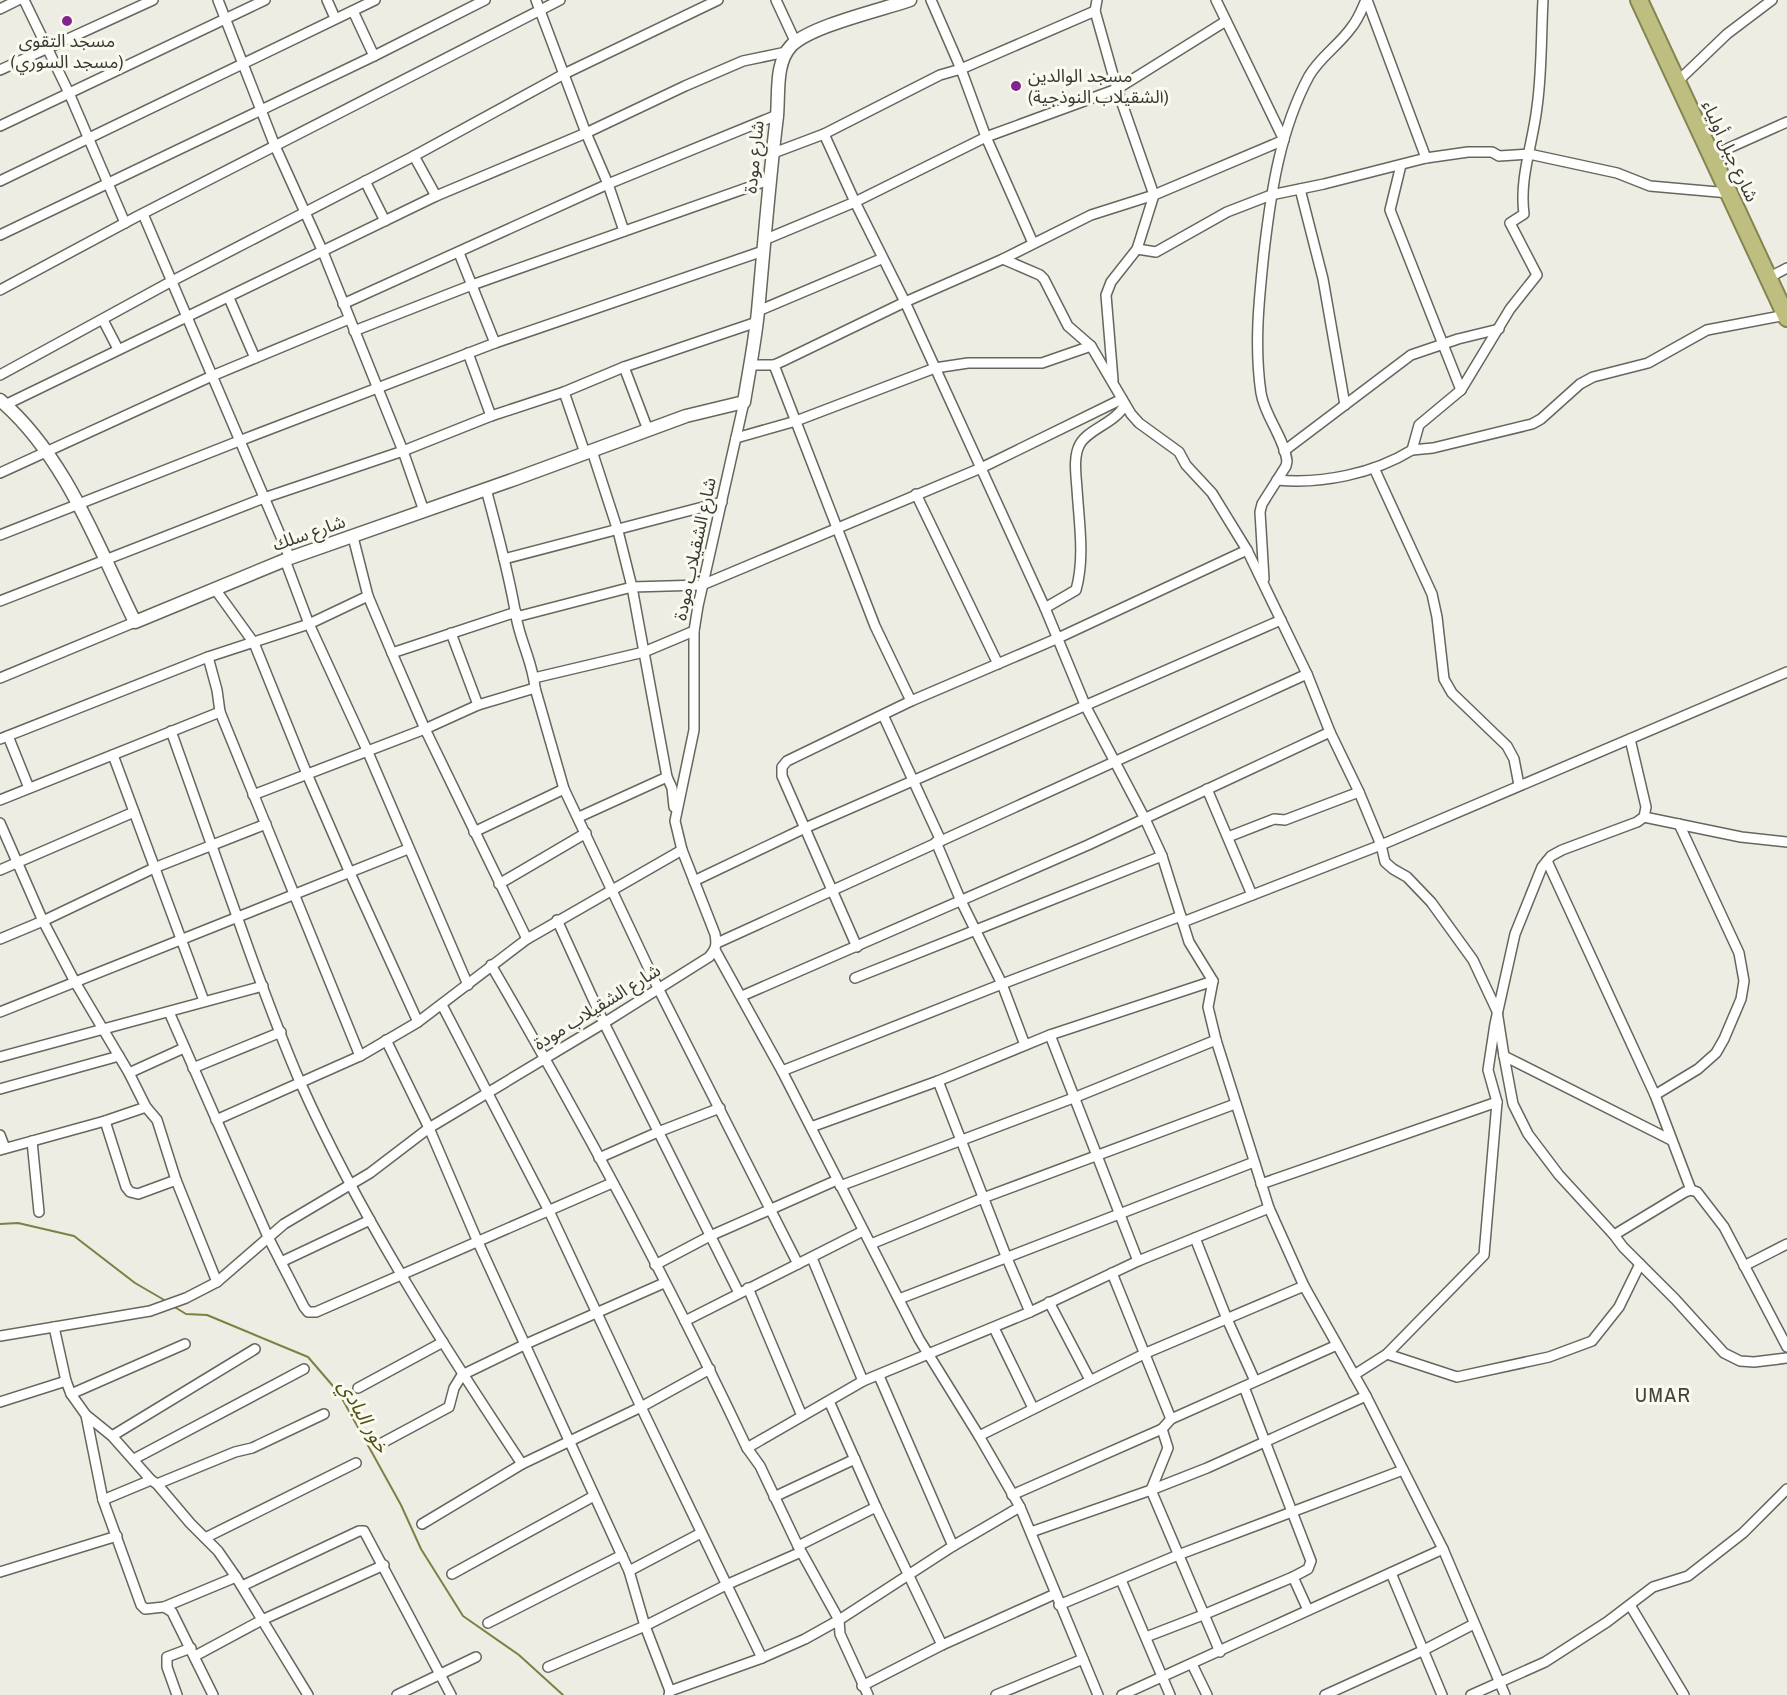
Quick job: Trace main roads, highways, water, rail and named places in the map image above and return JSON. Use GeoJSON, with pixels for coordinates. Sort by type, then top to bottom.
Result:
{"type":"FeatureCollection","features":[{"type":"Feature","properties":{"kind":"highway","name":"شارع جبل أولياء"},"geometry":{"type":"LineString","coordinates":[[1639,0],[1786,316]]}},
{"type":"Feature","properties":{"kind":"waterway","name":"خور البادي"},"geometry":{"type":"LineString","coordinates":[[0,1224],[18,1223],[74,1236],[135,1283],[166,1301]]}},
{"type":"Feature","properties":{"kind":"waterway","name":"خور البادي"},"geometry":{"type":"LineString","coordinates":[[173,1306],[186,1314],[207,1315],[308,1357],[339,1393],[401,1505],[421,1549],[463,1616],[519,1655],[563,1695]]}},
{"type":"Feature","properties":{"kind":"place","name":"مسجد التقوى (مسجد السوري)"},"geometry":{"type":"Point","coordinates":[67,21]}},
{"type":"Feature","properties":{"kind":"place","name":"مسجد الوالدين (الشقيلاب النوذجية)"},"geometry":{"type":"Point","coordinates":[1016,86]}},
{"type":"Feature","properties":{"kind":"district","name":"UMAR"},"geometry":{"type":"Point","coordinates":[1663,1395]}}]}
